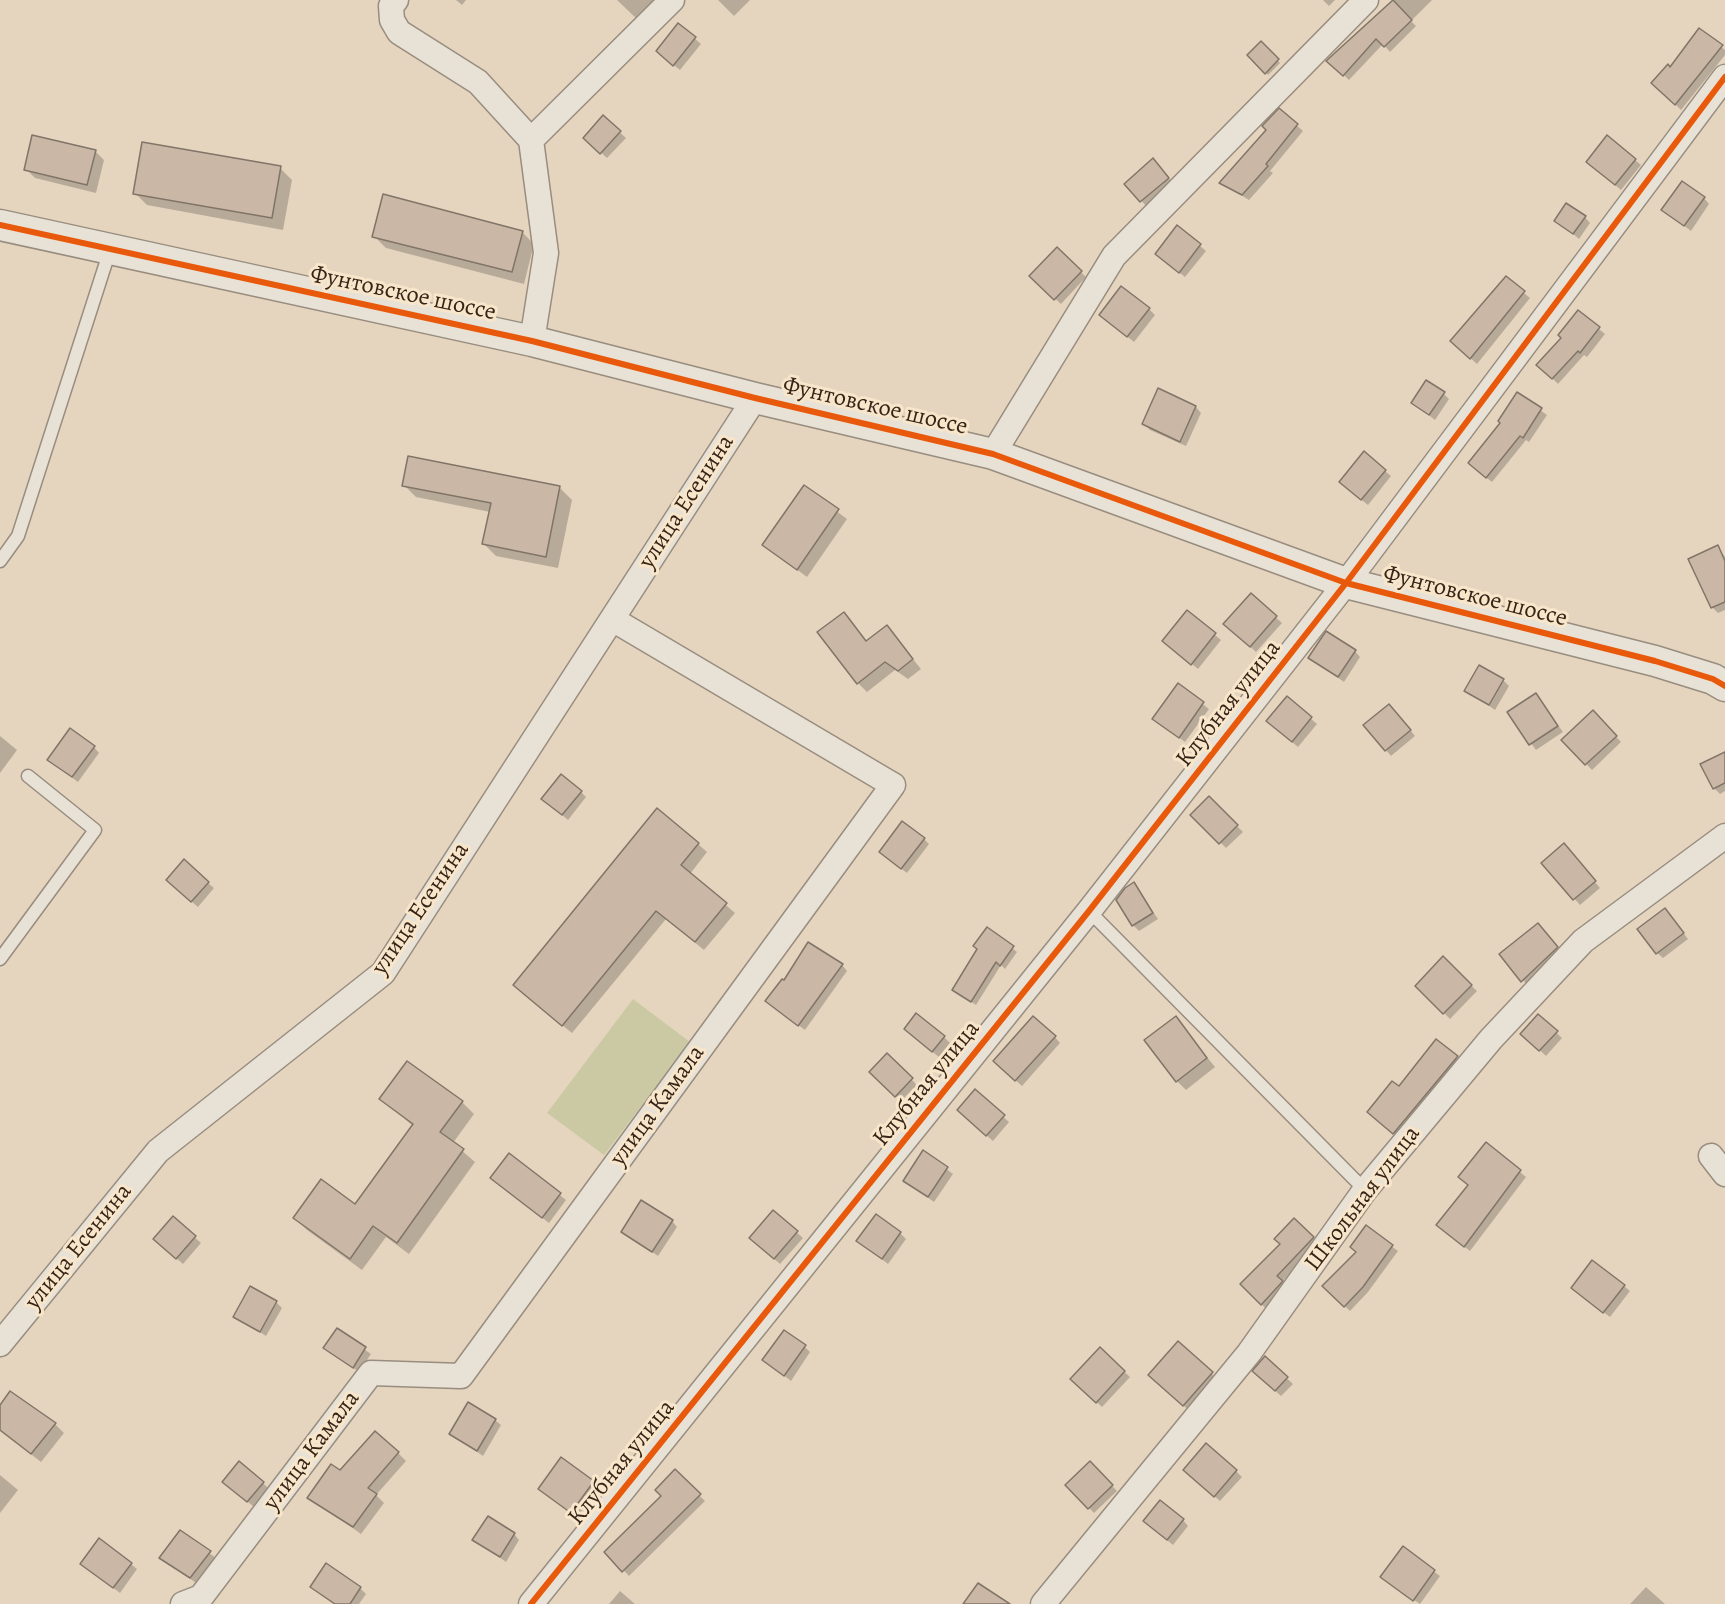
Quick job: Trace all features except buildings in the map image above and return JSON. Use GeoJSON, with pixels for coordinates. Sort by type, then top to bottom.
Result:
{"type":"FeatureCollection","features":[{"type":"Feature","properties":{"kind":"street"},"geometry":{"type":"LineString","coordinates":[[396,0],[391,6],[392,20],[399,32],[478,82],[531,140],[546,254],[532,341]]}},
{"type":"Feature","properties":{"kind":"street"},"geometry":{"type":"LineString","coordinates":[[531,140],[672,0]]}},
{"type":"Feature","properties":{"kind":"street"},"geometry":{"type":"LineString","coordinates":[[993,454],[1114,256],[1366,0]]}},
{"type":"Feature","properties":{"kind":"street","name":"Клубная улица"},"geometry":{"type":"LineString","coordinates":[[531,1604],[1089,911],[1346,583],[1725,77]]}},
{"type":"Feature","properties":{"kind":"street","name":"Фунтовское шоссе"},"geometry":{"type":"LineString","coordinates":[[0,225],[532,341],[755,398],[993,454],[1346,583],[1721,676]]}},
{"type":"Feature","properties":{"kind":"street","name":"улица Есенина"},"geometry":{"type":"LineString","coordinates":[[0,1344],[158,1151],[383,973],[755,398]]}},
{"type":"Feature","properties":{"kind":"street","name":"улица Камала"},"geometry":{"type":"LineString","coordinates":[[183,1604],[201,1597],[371,1373],[461,1376],[893,785],[612,619]]}},
{"type":"Feature","properties":{"kind":"street","name":"Школьная улица"},"geometry":{"type":"LineString","coordinates":[[1043,1604],[1249,1353],[1365,1190],[1491,1039],[1583,941],[1725,836]]}},
{"type":"Feature","properties":{"kind":"lane"},"geometry":{"type":"LineString","coordinates":[[0,561],[18,536],[110,249]]}},
{"type":"Feature","properties":{"kind":"lane"},"geometry":{"type":"LineString","coordinates":[[0,959],[95,830],[28,776]]}},
{"type":"Feature","properties":{"kind":"lane"},"geometry":{"type":"LineString","coordinates":[[1089,911],[1365,1190]]}},
{"type":"Feature","properties":{"kind":"shaded area"},"geometry":{"type":"Polygon","coordinates":[[[633,999],[690,1042],[604,1155],[547,1113],[633,999]]]}},
{"type":"Feature","properties":{"kind":"cycle path"},"geometry":{"type":"LineString","coordinates":[[531,1604],[1089,911],[1346,583],[1725,77]]}},
{"type":"Feature","properties":{"kind":"cycle path"},"geometry":{"type":"LineString","coordinates":[[0,225],[532,341],[755,398],[993,454],[1346,583],[1655,661],[1713,679],[1725,686]]}}]}
